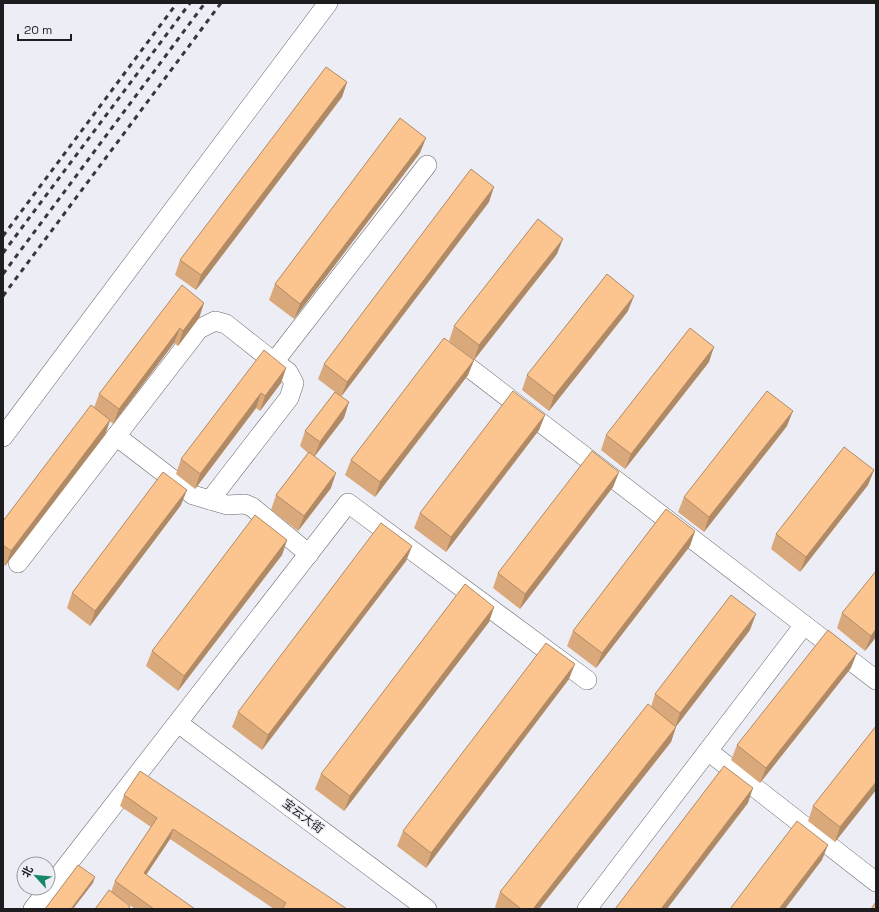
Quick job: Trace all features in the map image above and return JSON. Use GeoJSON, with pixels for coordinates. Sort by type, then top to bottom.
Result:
{"type":"FeatureCollection","features":[{"type":"Feature","properties":{"kind":"street"},"geometry":{"type":"LineString","coordinates":[[3,437],[328,3]]}},
{"type":"Feature","properties":{"kind":"street"},"geometry":{"type":"LineString","coordinates":[[274,362],[427,166]]}},
{"type":"Feature","properties":{"kind":"street"},"geometry":{"type":"LineString","coordinates":[[18,563],[199,329],[214,321],[226,324],[288,372],[294,383],[289,398],[210,500]]}},
{"type":"Feature","properties":{"kind":"street"},"geometry":{"type":"LineString","coordinates":[[444,348],[876,680]]}},
{"type":"Feature","properties":{"kind":"street"},"geometry":{"type":"LineString","coordinates":[[116,436],[193,495],[227,505],[245,504],[252,507],[309,554]]}},
{"type":"Feature","properties":{"kind":"street"},"geometry":{"type":"LineString","coordinates":[[34,909],[348,503],[587,680]]}},
{"type":"Feature","properties":{"kind":"street"},"geometry":{"type":"LineString","coordinates":[[587,909],[804,625]]}},
{"type":"Feature","properties":{"kind":"street","name":"宝云大街"},"geometry":{"type":"LineString","coordinates":[[178,722],[427,909]]}},
{"type":"Feature","properties":{"kind":"street"},"geometry":{"type":"LineString","coordinates":[[708,751],[876,882]]}},
{"type":"Feature","properties":{"kind":"building"},"geometry":{"type":"Polygon","coordinates":[[[326,67],[347,82],[201,275],[180,260],[326,67]]]}},
{"type":"Feature","properties":{"kind":"building"},"geometry":{"type":"Polygon","coordinates":[[[400,118],[426,138],[300,304],[275,284],[400,118]]]}},
{"type":"Feature","properties":{"kind":"building"},"geometry":{"type":"Polygon","coordinates":[[[471,169],[494,187],[347,382],[324,364],[471,169]]]}},
{"type":"Feature","properties":{"kind":"building"},"geometry":{"type":"Polygon","coordinates":[[[538,219],[563,239],[479,345],[454,326],[538,219]]]}},
{"type":"Feature","properties":{"kind":"building"},"geometry":{"type":"Polygon","coordinates":[[[607,274],[634,296],[554,396],[527,375],[607,274]]]}},
{"type":"Feature","properties":{"kind":"building"},"geometry":{"type":"Polygon","coordinates":[[[182,285],[204,303],[183,331],[180,328],[119,409],[99,394],[182,285]]]}},
{"type":"Feature","properties":{"kind":"building"},"geometry":{"type":"Polygon","coordinates":[[[690,328],[714,347],[631,454],[606,435],[690,328]]]}},
{"type":"Feature","properties":{"kind":"building"},"geometry":{"type":"Polygon","coordinates":[[[444,338],[474,360],[380,482],[351,460],[444,338]]]}},
{"type":"Feature","properties":{"kind":"building"},"geometry":{"type":"Polygon","coordinates":[[[264,350],[286,368],[265,396],[261,393],[200,474],[181,459],[264,350]]]}},
{"type":"Feature","properties":{"kind":"building"},"geometry":{"type":"Polygon","coordinates":[[[513,391],[545,415],[451,537],[420,513],[513,391]]]}},
{"type":"Feature","properties":{"kind":"building"},"geometry":{"type":"Polygon","coordinates":[[[767,391],[793,411],[709,517],[684,497],[767,391]]]}},
{"type":"Feature","properties":{"kind":"building"},"geometry":{"type":"Polygon","coordinates":[[[335,392],[349,402],[320,442],[305,431],[335,392]]]}},
{"type":"Feature","properties":{"kind":"building"},"geometry":{"type":"Polygon","coordinates":[[[91,405],[110,420],[11,551],[3,545],[3,521],[91,405]]]}},
{"type":"Feature","properties":{"kind":"building"},"geometry":{"type":"Polygon","coordinates":[[[844,447],[874,470],[806,557],[776,534],[844,447]]]}},
{"type":"Feature","properties":{"kind":"building"},"geometry":{"type":"Polygon","coordinates":[[[592,451],[619,472],[525,594],[498,573],[592,451]]]}},
{"type":"Feature","properties":{"kind":"building"},"geometry":{"type":"Polygon","coordinates":[[[309,452],[336,473],[304,516],[276,495],[309,452]]]}},
{"type":"Feature","properties":{"kind":"building"},"geometry":{"type":"Polygon","coordinates":[[[163,472],[187,490],[95,611],[72,593],[163,472]]]}},
{"type":"Feature","properties":{"kind":"building"},"geometry":{"type":"Polygon","coordinates":[[[666,509],[695,531],[602,653],[573,631],[666,509]]]}},
{"type":"Feature","properties":{"kind":"building"},"geometry":{"type":"Polygon","coordinates":[[[255,515],[287,540],[184,676],[152,651],[255,515]]]}},
{"type":"Feature","properties":{"kind":"building"},"geometry":{"type":"Polygon","coordinates":[[[381,523],[412,546],[268,735],[238,712],[381,523]]]}},
{"type":"Feature","properties":{"kind":"building"},"geometry":{"type":"Polygon","coordinates":[[[876,571],[876,629],[871,636],[842,613],[876,571]]]}},
{"type":"Feature","properties":{"kind":"building"},"geometry":{"type":"Polygon","coordinates":[[[465,584],[494,607],[350,796],[321,774],[465,584]]]}},
{"type":"Feature","properties":{"kind":"building"},"geometry":{"type":"Polygon","coordinates":[[[731,595],[756,614],[680,713],[655,694],[731,595]]]}},
{"type":"Feature","properties":{"kind":"building"},"geometry":{"type":"Polygon","coordinates":[[[828,630],[857,653],[766,768],[737,745],[828,630]]]}},
{"type":"Feature","properties":{"kind":"building"},"geometry":{"type":"Polygon","coordinates":[[[546,643],[575,664],[431,853],[403,831],[546,643]]]}},
{"type":"Feature","properties":{"kind":"building"},"geometry":{"type":"Polygon","coordinates":[[[648,704],[676,727],[533,909],[521,909],[500,892],[648,704]]]}},
{"type":"Feature","properties":{"kind":"building"},"geometry":{"type":"Polygon","coordinates":[[[876,726],[876,782],[840,827],[813,806],[876,726]]]}},
{"type":"Feature","properties":{"kind":"building"},"geometry":{"type":"Polygon","coordinates":[[[724,766],[753,788],[661,909],[615,909],[724,766]]]}},
{"type":"Feature","properties":{"kind":"building"},"geometry":{"type":"Polygon","coordinates":[[[140,771],[347,909],[282,909],[286,903],[173,829],[144,873],[195,909],[154,909],[115,881],[157,818],[124,795],[140,771]]]}},
{"type":"Feature","properties":{"kind":"building"},"geometry":{"type":"Polygon","coordinates":[[[797,821],[828,845],[779,909],[730,909],[797,821]]]}},
{"type":"Feature","properties":{"kind":"building"},"geometry":{"type":"Polygon","coordinates":[[[78,865],[95,877],[71,909],[45,909],[78,865]]]}},
{"type":"Feature","properties":{"kind":"building"},"geometry":{"type":"Polygon","coordinates":[[[109,890],[130,906],[128,909],[95,909],[109,890]]]}},
{"type":"Feature","properties":{"kind":"building"},"geometry":{"type":"Polygon","coordinates":[[[876,902],[876,909],[871,909],[876,902]]]}},
{"type":"Feature","properties":{"kind":"railway"},"geometry":{"type":"LineString","coordinates":[[3,236],[177,3]]}},
{"type":"Feature","properties":{"kind":"railway"},"geometry":{"type":"LineString","coordinates":[[3,253],[190,3]]}},
{"type":"Feature","properties":{"kind":"railway"},"geometry":{"type":"LineString","coordinates":[[3,274],[205,3]]}},
{"type":"Feature","properties":{"kind":"railway"},"geometry":{"type":"LineString","coordinates":[[3,296],[221,3]]}}]}
